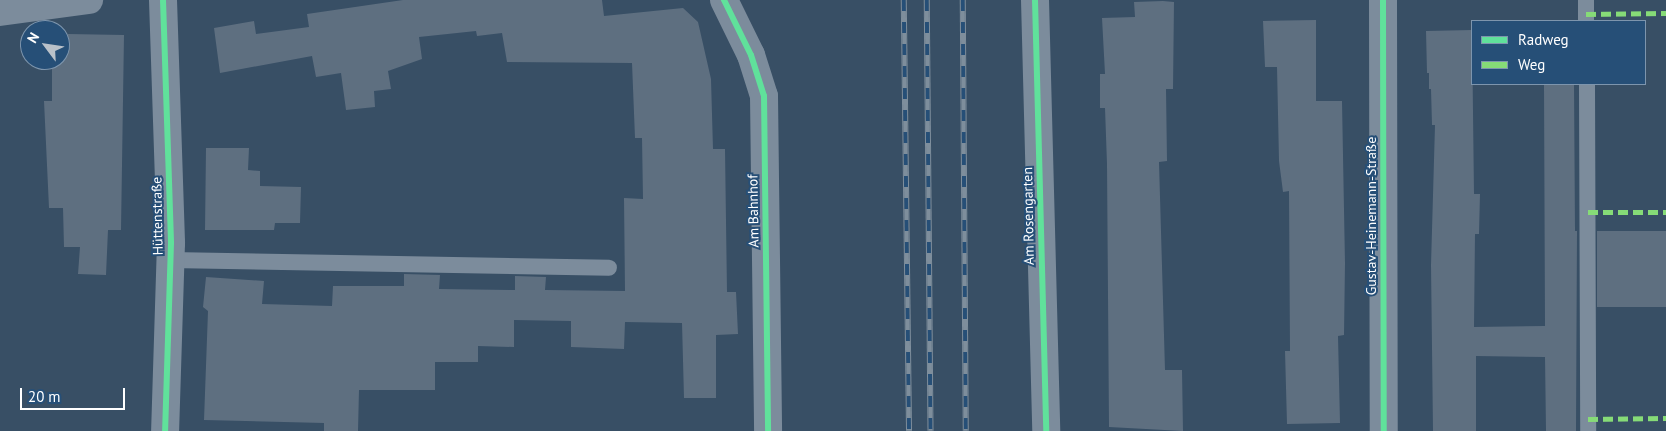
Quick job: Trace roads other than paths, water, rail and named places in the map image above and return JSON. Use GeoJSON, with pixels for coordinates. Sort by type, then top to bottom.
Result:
{"type":"FeatureCollection","features":[{"type":"Feature","properties":{"kind":"street"},"geometry":{"type":"LineString","coordinates":[[0,12],[89,0]]}},
{"type":"Feature","properties":{"kind":"street","name":"Hüttenstraße"},"geometry":{"type":"LineString","coordinates":[[163,0],[170,260],[165,431]]}},
{"type":"Feature","properties":{"kind":"street","name":"Am Bahnhof"},"geometry":{"type":"LineString","coordinates":[[724,0],[751,55],[764,96],[768,431]]}},
{"type":"Feature","properties":{"kind":"street","name":"Am Rosengarten"},"geometry":{"type":"LineString","coordinates":[[1034,0],[1046,431]]}},
{"type":"Feature","properties":{"kind":"street","name":"Gustav-Heinemann-Straße"},"geometry":{"type":"LineString","coordinates":[[1383,0],[1384,431]]}},
{"type":"Feature","properties":{"kind":"lane"},"geometry":{"type":"LineString","coordinates":[[1586,0],[1586,20]]}},
{"type":"Feature","properties":{"kind":"lane"},"geometry":{"type":"LineString","coordinates":[[1587,85],[1588,431]]}},
{"type":"Feature","properties":{"kind":"lane"},"geometry":{"type":"LineString","coordinates":[[170,260],[609,268]]}},
{"type":"Feature","properties":{"kind":"railway"},"geometry":{"type":"LineString","coordinates":[[904,0],[909,431]]}},
{"type":"Feature","properties":{"kind":"railway"},"geometry":{"type":"LineString","coordinates":[[927,0],[931,431]]}},
{"type":"Feature","properties":{"kind":"railway"},"geometry":{"type":"LineString","coordinates":[[963,0],[966,431]]}}]}
